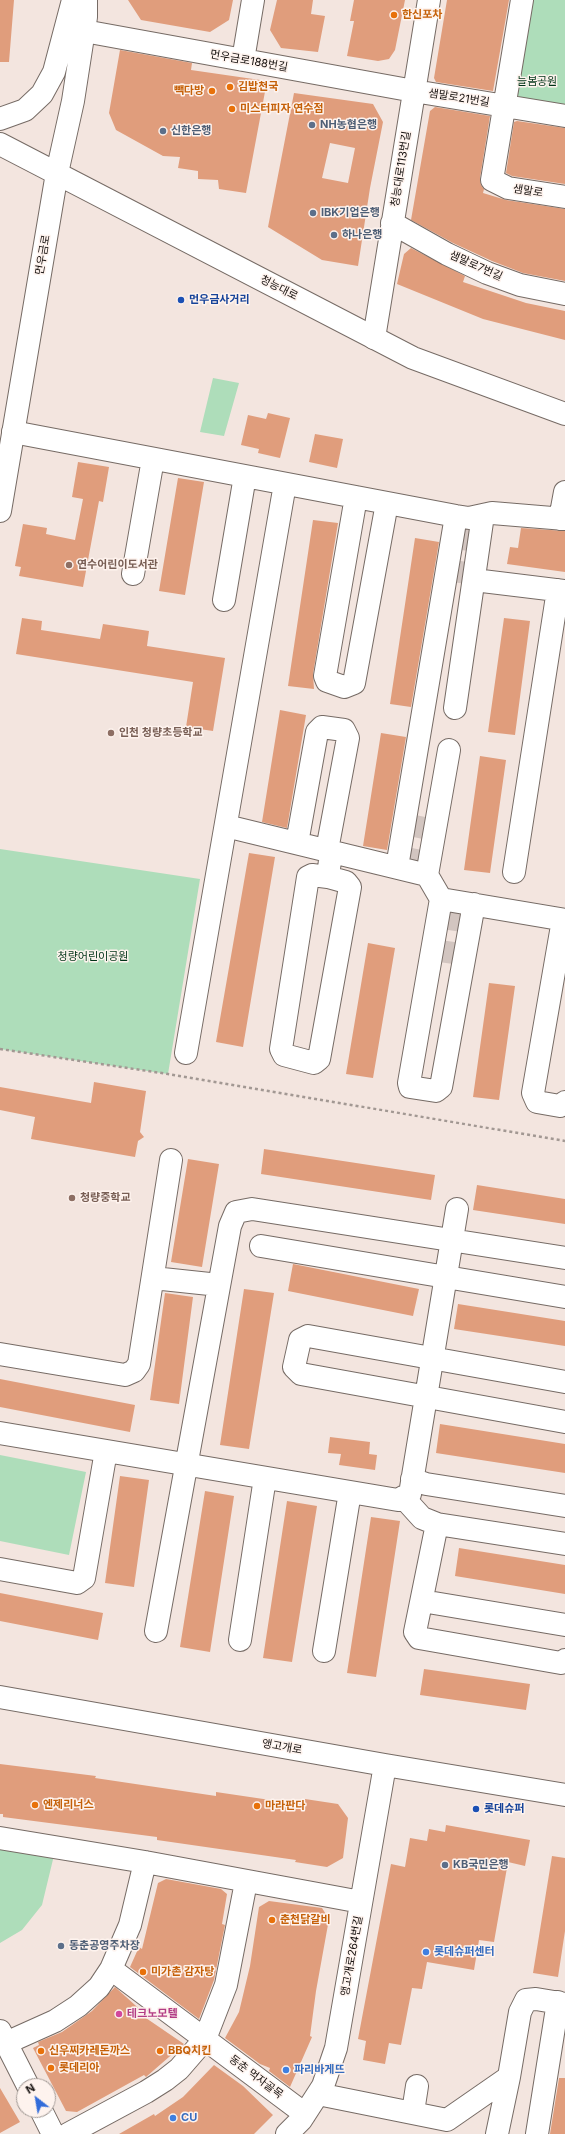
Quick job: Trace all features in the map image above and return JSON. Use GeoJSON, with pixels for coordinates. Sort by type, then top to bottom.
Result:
{"type":"FeatureCollection","features":[{"type":"Feature","properties":{"kind":"street"},"geometry":{"type":"LineString","coordinates":[[0,119],[25,110],[42,94],[54,72],[73,0]]}},
{"type":"Feature","properties":{"kind":"street","name":"먼우금로"},"geometry":{"type":"LineString","coordinates":[[0,511],[57,173],[73,101],[84,31],[86,0]]}},
{"type":"Feature","properties":{"kind":"street"},"geometry":{"type":"LineString","coordinates":[[243,60],[253,0]]}},
{"type":"Feature","properties":{"kind":"street","name":"청능대로113번길"},"geometry":{"type":"LineString","coordinates":[[374,338],[429,0]]}},
{"type":"Feature","properties":{"kind":"street","name":"샘말로21번길"},"geometry":{"type":"LineString","coordinates":[[492,180],[522,0]]}},
{"type":"Feature","properties":{"kind":"street","name":"먼우금로188번길"},"geometry":{"type":"LineString","coordinates":[[84,31],[414,91]]}},
{"type":"Feature","properties":{"kind":"street","name":"샘말로21번길"},"geometry":{"type":"LineString","coordinates":[[414,91],[565,116]]}},
{"type":"Feature","properties":{"kind":"street","name":"청능대로"},"geometry":{"type":"LineString","coordinates":[[0,144],[413,358],[565,414]]}},
{"type":"Feature","properties":{"kind":"street","name":"샘말로"},"geometry":{"type":"LineString","coordinates":[[492,180],[508,188],[565,197]]}},
{"type":"Feature","properties":{"kind":"street","name":"샘말로7번길"},"geometry":{"type":"LineString","coordinates":[[392,224],[447,254],[487,273],[520,285],[565,294]]}},
{"type":"Feature","properties":{"kind":"street"},"geometry":{"type":"LineString","coordinates":[[13,432],[469,518],[492,513],[563,519],[565,492]]}},
{"type":"Feature","properties":{"kind":"street"},"geometry":{"type":"LineString","coordinates":[[133,574],[153,459]]}},
{"type":"Feature","properties":{"kind":"street"},"geometry":{"type":"LineString","coordinates":[[224,600],[245,476]]}},
{"type":"Feature","properties":{"kind":"street"},"geometry":{"type":"LineString","coordinates":[[186,1053],[285,484]]}},
{"type":"Feature","properties":{"kind":"street"},"geometry":{"type":"LineString","coordinates":[[356,497],[325,676],[327,681],[344,686],[354,683],[387,503]]}},
{"type":"Feature","properties":{"kind":"street"},"geometry":{"type":"LineString","coordinates":[[455,708],[483,515]]}},
{"type":"Feature","properties":{"kind":"street"},"geometry":{"type":"LineString","coordinates":[[397,867],[456,516]]}},
{"type":"Feature","properties":{"kind":"street"},"geometry":{"type":"LineString","coordinates":[[474,580],[562,591],[514,872]]}},
{"type":"Feature","properties":{"kind":"street"},"geometry":{"type":"LineString","coordinates":[[297,843],[317,732],[322,727],[344,730],[348,738],[329,851],[328,877]]}},
{"type":"Feature","properties":{"kind":"street"},"geometry":{"type":"LineString","coordinates":[[448,750],[427,875],[441,899],[409,1083],[410,1087],[436,1091],[441,1087],[474,904]]}},
{"type":"Feature","properties":{"kind":"street"},"geometry":{"type":"LineString","coordinates":[[226,826],[427,875]]}},
{"type":"Feature","properties":{"kind":"street"},"geometry":{"type":"LineString","coordinates":[[312,875],[328,877],[346,882],[350,887],[320,1059],[314,1063],[284,1055],[281,1048],[308,877],[312,875]]}},
{"type":"Feature","properties":{"kind":"street"},"geometry":{"type":"LineString","coordinates":[[441,899],[564,920],[532,1094],[537,1102],[560,1106],[565,1102]]}},
{"type":"Feature","properties":{"kind":"street"},"geometry":{"type":"LineString","coordinates":[[0,1354],[125,1375],[134,1371],[139,1364],[171,1160]]}},
{"type":"Feature","properties":{"kind":"street"},"geometry":{"type":"LineString","coordinates":[[156,1631],[230,1226],[236,1212],[252,1209],[452,1242],[565,1258]]}},
{"type":"Feature","properties":{"kind":"street"},"geometry":{"type":"LineString","coordinates":[[0,1433],[398,1500],[408,1488],[426,1398],[457,1209]]}},
{"type":"Feature","properties":{"kind":"street"},"geometry":{"type":"LineString","coordinates":[[262,1246],[565,1297]]}},
{"type":"Feature","properties":{"kind":"street"},"geometry":{"type":"LineString","coordinates":[[153,1278],[219,1285]]}},
{"type":"Feature","properties":{"kind":"street"},"geometry":{"type":"LineString","coordinates":[[565,1382],[308,1336],[300,1340],[294,1366],[301,1374],[426,1398],[565,1422]]}},
{"type":"Feature","properties":{"kind":"street"},"geometry":{"type":"LineString","coordinates":[[0,1569],[77,1583],[84,1578],[106,1451]]}},
{"type":"Feature","properties":{"kind":"street"},"geometry":{"type":"LineString","coordinates":[[240,1640],[265,1478]]}},
{"type":"Feature","properties":{"kind":"street"},"geometry":{"type":"LineString","coordinates":[[408,1488],[426,1484],[565,1506]]}},
{"type":"Feature","properties":{"kind":"street"},"geometry":{"type":"LineString","coordinates":[[408,1488],[422,1518],[437,1524],[565,1544]]}},
{"type":"Feature","properties":{"kind":"street"},"geometry":{"type":"LineString","coordinates":[[324,1651],[350,1492]]}},
{"type":"Feature","properties":{"kind":"street"},"geometry":{"type":"LineString","coordinates":[[437,1524],[416,1632],[419,1638],[561,1663],[565,1660]]}},
{"type":"Feature","properties":{"kind":"street"},"geometry":{"type":"LineString","coordinates":[[422,1601],[565,1626]]}},
{"type":"Feature","properties":{"kind":"street","name":"앵고개로"},"geometry":{"type":"LineString","coordinates":[[0,1696],[385,1765],[565,1795]]}},
{"type":"Feature","properties":{"kind":"street","name":"앵고개로264번길"},"geometry":{"type":"LineString","coordinates":[[287,2134],[305,2114],[323,2086],[336,2048],[385,1765]]}},
{"type":"Feature","properties":{"kind":"street"},"geometry":{"type":"LineString","coordinates":[[0,1838],[145,1862],[246,1882],[361,1902]]}},
{"type":"Feature","properties":{"kind":"street"},"geometry":{"type":"LineString","coordinates":[[24,2078],[3,2037],[55,2021],[78,2006],[99,1987],[111,1969],[130,1925],[145,1862]]}},
{"type":"Feature","properties":{"kind":"street"},"geometry":{"type":"LineString","coordinates":[[68,2134],[146,2092],[165,2080],[179,2069],[205,2038],[226,1985],[246,1882]]}},
{"type":"Feature","properties":{"kind":"street","name":"동춘 먹자골목"},"geometry":{"type":"LineString","coordinates":[[111,1969],[305,2114]]}},
{"type":"Feature","properties":{"kind":"street"},"geometry":{"type":"LineString","coordinates":[[497,2134],[510,2077],[520,2012],[526,2000],[536,1999],[561,2003],[536,2134]]}},
{"type":"Feature","properties":{"kind":"street"},"geometry":{"type":"LineString","coordinates":[[318,2094],[413,2112],[451,2127],[510,2077]]}},
{"type":"Feature","properties":{"kind":"street"},"geometry":{"type":"LineString","coordinates":[[413,2112],[417,2086]]}},
{"type":"Feature","properties":{"kind":"street"},"geometry":{"type":"LineString","coordinates":[[45,2118],[53,2134]]}},
{"type":"Feature","properties":{"kind":"path"},"geometry":{"type":"LineString","coordinates":[[0,1049],[168,1074],[565,1141]]}},
{"type":"Feature","properties":{"kind":"green space","name":"늘봄공원"},"geometry":{"type":"Polygon","coordinates":[[[522,0],[565,0],[565,116],[504,106],[522,0]]]}},
{"type":"Feature","properties":{"kind":"green space"},"geometry":{"type":"Polygon","coordinates":[[[213,378],[239,383],[224,436],[200,432],[213,378]]]}},
{"type":"Feature","properties":{"kind":"green space","name":"청량어린이공원"},"geometry":{"type":"Polygon","coordinates":[[[0,849],[200,879],[168,1074],[0,1049],[0,849]]]}},
{"type":"Feature","properties":{"kind":"green space"},"geometry":{"type":"Polygon","coordinates":[[[0,1455],[86,1472],[69,1555],[0,1541],[0,1455]]]}},
{"type":"Feature","properties":{"kind":"green space"},"geometry":{"type":"Polygon","coordinates":[[[0,1838],[56,1847],[42,1905],[22,1930],[0,1943],[0,1838]]]}},
{"type":"Feature","properties":{"kind":"building"},"geometry":{"type":"Polygon","coordinates":[[[0,0],[14,0],[9,62],[0,62],[0,0]]]}},
{"type":"Feature","properties":{"kind":"building"},"geometry":{"type":"Polygon","coordinates":[[[128,0],[233,0],[229,20],[210,32],[141,20],[128,0]]]}},
{"type":"Feature","properties":{"kind":"building"},"geometry":{"type":"Polygon","coordinates":[[[277,0],[313,0],[311,14],[325,16],[318,52],[281,48],[270,30],[277,0]]]}},
{"type":"Feature","properties":{"kind":"building"},"geometry":{"type":"Polygon","coordinates":[[[354,0],[405,0],[395,50],[389,59],[378,61],[347,56],[354,21],[350,21],[354,0]]]}},
{"type":"Feature","properties":{"kind":"building"},"geometry":{"type":"Polygon","coordinates":[[[447,0],[509,0],[493,91],[436,82],[434,78],[447,0]]]}},
{"type":"Feature","properties":{"kind":"building"},"geometry":{"type":"Polygon","coordinates":[[[120,50],[192,63],[191,70],[267,81],[246,193],[219,189],[218,180],[198,179],[198,171],[178,168],[180,157],[163,156],[116,130],[109,113],[120,50]]]}},
{"type":"Feature","properties":{"kind":"building"},"geometry":{"type":"Polygon","coordinates":[[[294,93],[373,104],[383,122],[370,188],[358,266],[322,260],[268,227],[294,93]],[[330,143],[322,178],[348,183],[355,148],[330,143]]]}},
{"type":"Feature","properties":{"kind":"building"},"geometry":{"type":"Polygon","coordinates":[[[435,107],[490,116],[480,178],[481,185],[484,189],[483,193],[506,200],[565,209],[565,281],[523,273],[492,261],[453,243],[411,220],[430,111],[435,107]]]}},
{"type":"Feature","properties":{"kind":"building"},"geometry":{"type":"Polygon","coordinates":[[[517,121],[565,128],[565,184],[512,176],[506,173],[514,122],[517,121]]]}},
{"type":"Feature","properties":{"kind":"building"},"geometry":{"type":"Polygon","coordinates":[[[411,248],[465,276],[463,282],[526,303],[565,311],[565,340],[483,319],[397,284],[404,254],[411,248]]]}},
{"type":"Feature","properties":{"kind":"building"},"geometry":{"type":"Polygon","coordinates":[[[268,413],[290,418],[280,458],[258,453],[259,449],[241,445],[248,415],[266,419],[268,413]]]}},
{"type":"Feature","properties":{"kind":"building"},"geometry":{"type":"Polygon","coordinates":[[[315,434],[343,439],[337,468],[309,462],[315,434]]]}},
{"type":"Feature","properties":{"kind":"building"},"geometry":{"type":"Polygon","coordinates":[[[78,462],[109,467],[103,502],[99,501],[83,587],[19,576],[21,567],[15,566],[23,524],[47,528],[46,534],[75,540],[83,499],[72,497],[78,462]]]}},
{"type":"Feature","properties":{"kind":"building"},"geometry":{"type":"Polygon","coordinates":[[[178,478],[204,482],[185,595],[159,591],[178,478]]]}},
{"type":"Feature","properties":{"kind":"building"},"geometry":{"type":"Polygon","coordinates":[[[313,520],[338,523],[313,674],[314,689],[288,686],[313,520]]]}},
{"type":"Feature","properties":{"kind":"building"},"geometry":{"type":"Polygon","coordinates":[[[521,528],[565,531],[565,572],[507,564],[510,547],[518,548],[521,528]]]}},
{"type":"Feature","properties":{"kind":"building"},"geometry":{"type":"Polygon","coordinates":[[[415,538],[439,542],[411,707],[390,704],[415,538]]]}},
{"type":"Feature","properties":{"kind":"building"},"geometry":{"type":"Polygon","coordinates":[[[22,618],[42,621],[41,630],[100,639],[103,624],[149,631],[147,646],[225,658],[213,731],[186,727],[193,682],[16,654],[22,618]]]}},
{"type":"Feature","properties":{"kind":"building"},"geometry":{"type":"Polygon","coordinates":[[[504,618],[530,621],[515,735],[488,732],[504,618]]]}},
{"type":"Feature","properties":{"kind":"building"},"geometry":{"type":"Polygon","coordinates":[[[280,710],[306,715],[287,828],[262,822],[280,710]]]}},
{"type":"Feature","properties":{"kind":"building"},"geometry":{"type":"Polygon","coordinates":[[[381,733],[406,737],[387,850],[363,846],[381,733]]]}},
{"type":"Feature","properties":{"kind":"building"},"geometry":{"type":"Polygon","coordinates":[[[480,756],[506,760],[490,873],[464,870],[480,756]]]}},
{"type":"Feature","properties":{"kind":"building"},"geometry":{"type":"Polygon","coordinates":[[[249,853],[275,857],[243,1047],[216,1042],[249,853]]]}},
{"type":"Feature","properties":{"kind":"building"},"geometry":{"type":"Polygon","coordinates":[[[368,943],[395,948],[373,1078],[346,1074],[368,943]]]}},
{"type":"Feature","properties":{"kind":"building"},"geometry":{"type":"Polygon","coordinates":[[[489,983],[515,986],[499,1100],[473,1097],[489,983]]]}},
{"type":"Feature","properties":{"kind":"building"},"geometry":{"type":"Polygon","coordinates":[[[94,1082],[146,1091],[140,1132],[144,1137],[138,1141],[135,1157],[31,1139],[35,1117],[0,1110],[0,1087],[91,1103],[94,1082]]]}},
{"type":"Feature","properties":{"kind":"building"},"geometry":{"type":"Polygon","coordinates":[[[264,1149],[435,1175],[431,1200],[261,1174],[264,1149]]]}},
{"type":"Feature","properties":{"kind":"building"},"geometry":{"type":"Polygon","coordinates":[[[188,1159],[219,1164],[202,1267],[171,1262],[188,1159]]]}},
{"type":"Feature","properties":{"kind":"building"},"geometry":{"type":"Polygon","coordinates":[[[477,1185],[565,1199],[565,1224],[473,1210],[477,1185]]]}},
{"type":"Feature","properties":{"kind":"building"},"geometry":{"type":"Polygon","coordinates":[[[293,1264],[419,1289],[413,1316],[288,1291],[293,1264]]]}},
{"type":"Feature","properties":{"kind":"building"},"geometry":{"type":"Polygon","coordinates":[[[244,1289],[274,1293],[249,1449],[220,1445],[244,1289]]]}},
{"type":"Feature","properties":{"kind":"building"},"geometry":{"type":"Polygon","coordinates":[[[165,1293],[193,1297],[179,1404],[150,1400],[165,1293]]]}},
{"type":"Feature","properties":{"kind":"building"},"geometry":{"type":"Polygon","coordinates":[[[458,1304],[565,1321],[565,1346],[454,1329],[458,1304]]]}},
{"type":"Feature","properties":{"kind":"building"},"geometry":{"type":"Polygon","coordinates":[[[0,1379],[135,1405],[130,1432],[0,1407],[0,1379]]]}},
{"type":"Feature","properties":{"kind":"building"},"geometry":{"type":"Polygon","coordinates":[[[440,1424],[565,1444],[565,1473],[436,1453],[440,1424]]]}},
{"type":"Feature","properties":{"kind":"building"},"geometry":{"type":"Polygon","coordinates":[[[330,1437],[370,1442],[369,1454],[377,1455],[375,1470],[339,1465],[341,1454],[328,1453],[330,1437]]]}},
{"type":"Feature","properties":{"kind":"building"},"geometry":{"type":"Polygon","coordinates":[[[120,1476],[149,1480],[134,1587],[105,1583],[120,1476]]]}},
{"type":"Feature","properties":{"kind":"building"},"geometry":{"type":"Polygon","coordinates":[[[205,1491],[234,1496],[210,1652],[180,1647],[205,1491]]]}},
{"type":"Feature","properties":{"kind":"building"},"geometry":{"type":"Polygon","coordinates":[[[287,1501],[317,1506],[292,1662],[263,1658],[287,1501]]]}},
{"type":"Feature","properties":{"kind":"building"},"geometry":{"type":"Polygon","coordinates":[[[371,1517],[400,1521],[376,1677],[347,1673],[371,1517]]]}},
{"type":"Feature","properties":{"kind":"building"},"geometry":{"type":"Polygon","coordinates":[[[459,1548],[565,1565],[565,1594],[455,1576],[459,1548]]]}},
{"type":"Feature","properties":{"kind":"building"},"geometry":{"type":"Polygon","coordinates":[[[0,1593],[103,1613],[98,1640],[0,1621],[0,1593]]]}},
{"type":"Feature","properties":{"kind":"building"},"geometry":{"type":"Polygon","coordinates":[[[424,1669],[530,1684],[526,1710],[420,1695],[424,1669]]]}},
{"type":"Feature","properties":{"kind":"building"},"geometry":{"type":"Polygon","coordinates":[[[0,1764],[96,1776],[95,1778],[216,1796],[216,1792],[304,1805],[305,1799],[338,1804],[348,1818],[343,1858],[327,1867],[295,1862],[296,1860],[157,1840],[157,1837],[3,1817],[3,1814],[0,1814],[0,1764]]]}},
{"type":"Feature","properties":{"kind":"building","name":"롯데슈퍼센터"},"geometry":{"type":"Polygon","coordinates":[[[446,1825],[530,1840],[525,1866],[508,1862],[494,1942],[479,1940],[474,1970],[427,1962],[422,1989],[412,1988],[401,2045],[389,2043],[385,2064],[363,2060],[366,2041],[358,2039],[391,1864],[405,1867],[410,1838],[427,1841],[429,1829],[445,1832],[446,1825]]]}},
{"type":"Feature","properties":{"kind":"building"},"geometry":{"type":"Polygon","coordinates":[[[552,1856],[565,1858],[565,1931],[558,1977],[533,1973],[552,1856]]]}},
{"type":"Feature","properties":{"kind":"building"},"geometry":{"type":"Polygon","coordinates":[[[166,1879],[221,1889],[227,1894],[222,1924],[225,1925],[214,1980],[199,2019],[130,1967],[139,1947],[142,1949],[158,1883],[166,1879]]]}},
{"type":"Feature","properties":{"kind":"building"},"geometry":{"type":"Polygon","coordinates":[[[269,1901],[322,1908],[329,1919],[316,1991],[310,2036],[312,2037],[290,2087],[269,2071],[270,2068],[260,2064],[225,2038],[239,2012],[250,1966],[259,1907],[269,1901]]]}},
{"type":"Feature","properties":{"kind":"building"},"geometry":{"type":"Polygon","coordinates":[[[115,1987],[145,2014],[143,2016],[184,2044],[146,2077],[144,2075],[77,2112],[66,2111],[56,2092],[56,2078],[49,2078],[33,2048],[39,2045],[38,2042],[62,2032],[92,2011],[115,1987]]]}},
{"type":"Feature","properties":{"kind":"building"},"geometry":{"type":"Polygon","coordinates":[[[214,2065],[243,2086],[273,2115],[254,2134],[119,2134],[154,2114],[155,2116],[183,2097],[214,2065]]]}},
{"type":"Feature","properties":{"kind":"building"},"geometry":{"type":"Polygon","coordinates":[[[559,2078],[565,2078],[565,2134],[550,2134],[559,2078]]]}},
{"type":"Feature","properties":{"kind":"building"},"geometry":{"type":"Polygon","coordinates":[[[0,2088],[16,2115],[16,2118],[20,2122],[0,2133],[0,2088]]]}},
{"type":"Feature","properties":{"kind":"tunnel"},"geometry":{"type":"LineString","coordinates":[[459,583],[469,518]]}},
{"type":"Feature","properties":{"kind":"tunnel"},"geometry":{"type":"LineString","coordinates":[[410,870],[422,814]]}},
{"type":"Feature","properties":{"kind":"tunnel"},"geometry":{"type":"LineString","coordinates":[[446,963],[455,901]]}},
{"type":"Feature","properties":{"kind":"place","name":"한신포차"},"geometry":{"type":"Point","coordinates":[394,15]}},
{"type":"Feature","properties":{"kind":"place","name":"김밥천국"},"geometry":{"type":"Point","coordinates":[230,87]}},
{"type":"Feature","properties":{"kind":"place","name":"빽다방"},"geometry":{"type":"Point","coordinates":[212,91]}},
{"type":"Feature","properties":{"kind":"place","name":"미스터피자 연수점"},"geometry":{"type":"Point","coordinates":[232,109]}},
{"type":"Feature","properties":{"kind":"place","name":"NH농협은행"},"geometry":{"type":"Point","coordinates":[312,125]}},
{"type":"Feature","properties":{"kind":"place","name":"신한은행"},"geometry":{"type":"Point","coordinates":[163,131]}},
{"type":"Feature","properties":{"kind":"place","name":"IBK기업은행"},"geometry":{"type":"Point","coordinates":[313,213]}},
{"type":"Feature","properties":{"kind":"place","name":"하나은행"},"geometry":{"type":"Point","coordinates":[334,235]}},
{"type":"Feature","properties":{"kind":"place","name":"먼우금사거리"},"geometry":{"type":"Point","coordinates":[181,300]}},
{"type":"Feature","properties":{"kind":"place","name":"연수어린이도서관"},"geometry":{"type":"Point","coordinates":[69,565]}},
{"type":"Feature","properties":{"kind":"place","name":"인천 청량초등학교"},"geometry":{"type":"Point","coordinates":[111,733]}},
{"type":"Feature","properties":{"kind":"place","name":"청량중학교"},"geometry":{"type":"Point","coordinates":[72,1198]}},
{"type":"Feature","properties":{"kind":"place","name":"엔제리너스"},"geometry":{"type":"Point","coordinates":[35,1805]}},
{"type":"Feature","properties":{"kind":"place","name":"마라판다"},"geometry":{"type":"Point","coordinates":[257,1806]}},
{"type":"Feature","properties":{"kind":"place","name":"롯데슈퍼"},"geometry":{"type":"Point","coordinates":[476,1809]}},
{"type":"Feature","properties":{"kind":"place","name":"KB국민은행"},"geometry":{"type":"Point","coordinates":[445,1865]}},
{"type":"Feature","properties":{"kind":"place","name":"춘천닭갈비"},"geometry":{"type":"Point","coordinates":[272,1920]}},
{"type":"Feature","properties":{"kind":"place","name":"동춘공영주차장"},"geometry":{"type":"Point","coordinates":[61,1946]}},
{"type":"Feature","properties":{"kind":"place","name":"롯데슈퍼센터"},"geometry":{"type":"Point","coordinates":[426,1952]}},
{"type":"Feature","properties":{"kind":"place","name":"미가촌 감자탕"},"geometry":{"type":"Point","coordinates":[143,1972]}},
{"type":"Feature","properties":{"kind":"place","name":"테크노모텔"},"geometry":{"type":"Point","coordinates":[119,2014]}},
{"type":"Feature","properties":{"kind":"place","name":"신우찌카레돈까스"},"geometry":{"type":"Point","coordinates":[41,2051]}},
{"type":"Feature","properties":{"kind":"place","name":"BBQ치킨"},"geometry":{"type":"Point","coordinates":[160,2051]}},
{"type":"Feature","properties":{"kind":"place","name":"롯데리아"},"geometry":{"type":"Point","coordinates":[51,2068]}},
{"type":"Feature","properties":{"kind":"place","name":"파리바게뜨"},"geometry":{"type":"Point","coordinates":[286,2070]}},
{"type":"Feature","properties":{"kind":"place","name":"CU"},"geometry":{"type":"Point","coordinates":[173,2118]}}]}
